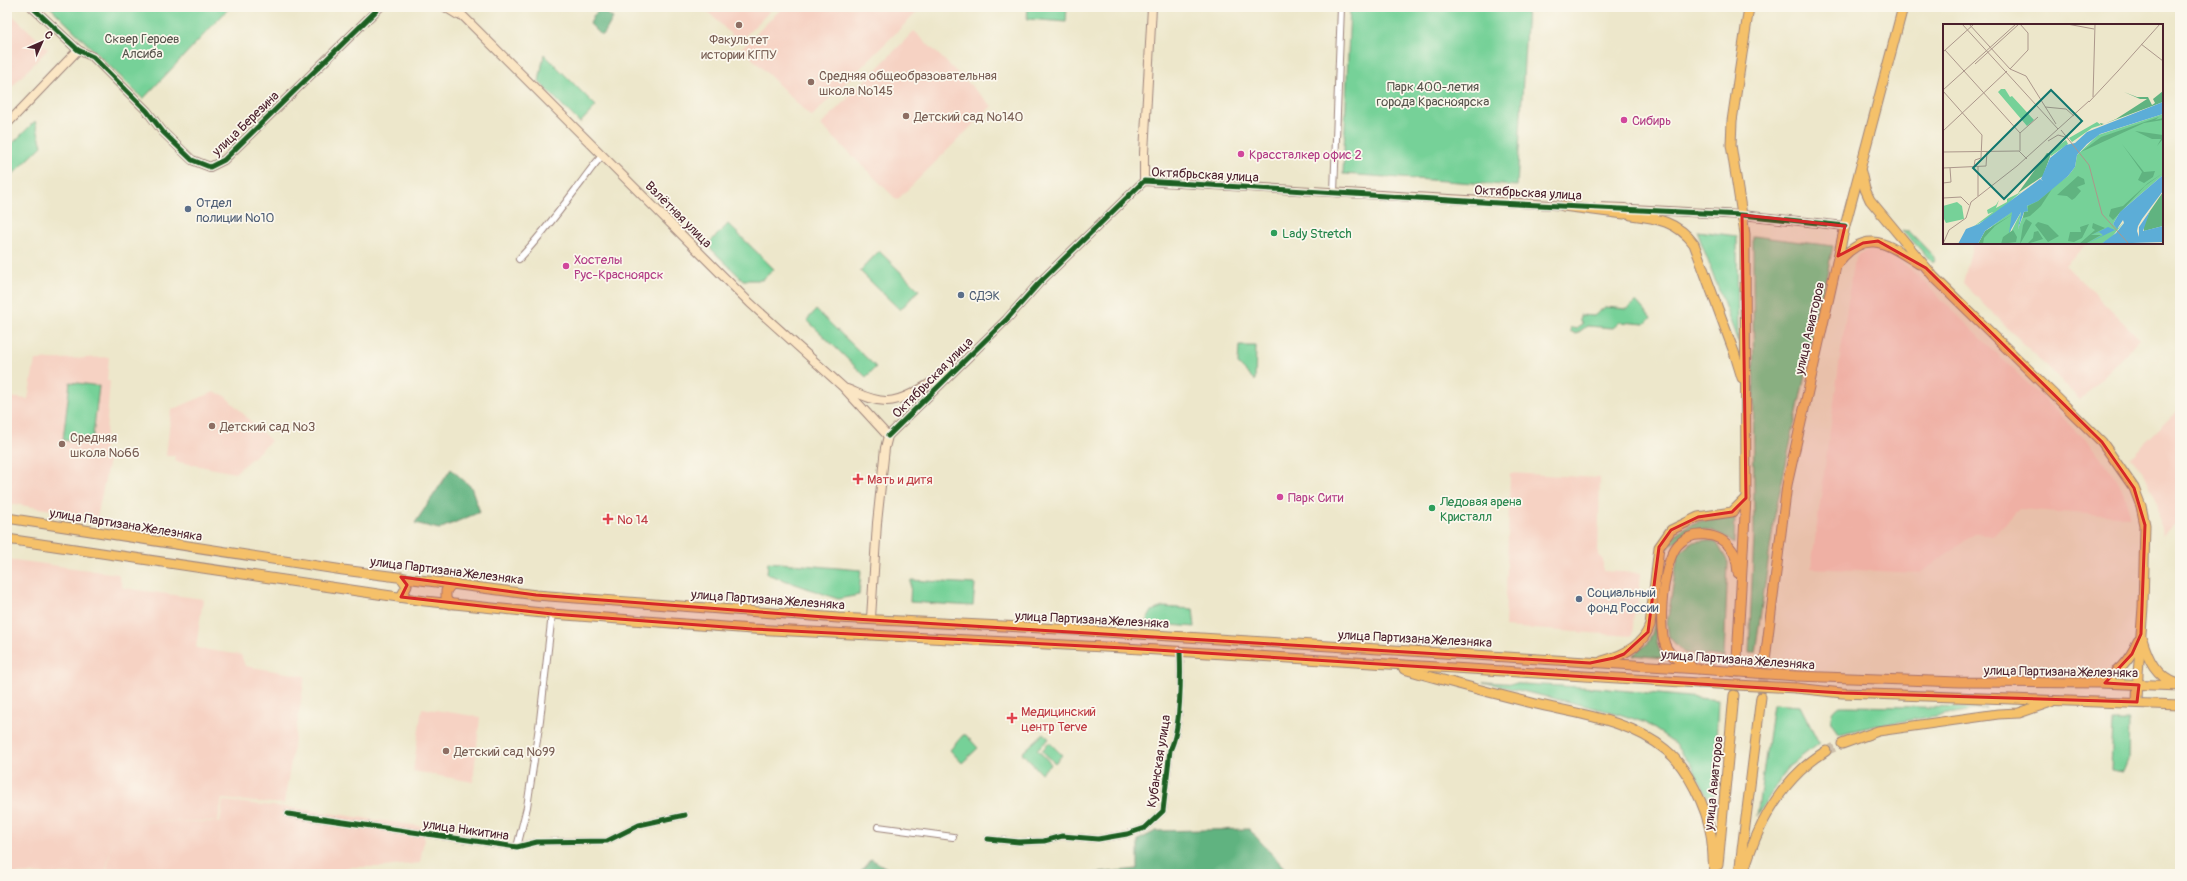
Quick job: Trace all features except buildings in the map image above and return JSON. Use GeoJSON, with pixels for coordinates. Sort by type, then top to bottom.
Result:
{"type":"FeatureCollection","features":[{"type":"Feature","properties":{"kind":"main road"},"geometry":{"type":"LineString","coordinates":[[1737,659],[1746,498],[1745,234],[1733,162],[1732,129],[1749,7]]}},
{"type":"Feature","properties":{"kind":"main road","name":"улица Авиаторов"},"geometry":{"type":"LineString","coordinates":[[1765,660],[1787,485],[1845,226],[1861,171],[1903,7]]}},
{"type":"Feature","properties":{"kind":"main road"},"geometry":{"type":"LineString","coordinates":[[1861,171],[1865,189],[1870,200],[1926,268],[2102,442],[2129,478],[2141,506],[2145,525],[2138,674],[2139,685],[2137,702]]}},
{"type":"Feature","properties":{"kind":"main road"},"geometry":{"type":"LineString","coordinates":[[1563,206],[1628,212],[1655,217],[1672,224],[1683,231],[1694,244],[1734,352],[1745,390]]}},
{"type":"Feature","properties":{"kind":"main road"},"geometry":{"type":"LineString","coordinates":[[1836,266],[1847,251],[1863,243],[1878,241],[1926,268]]}},
{"type":"Feature","properties":{"kind":"main road"},"geometry":{"type":"LineString","coordinates":[[1590,663],[1624,654],[1648,632],[1659,547],[1671,530],[1698,517],[1732,512],[1746,498]]}},
{"type":"Feature","properties":{"kind":"main road","name":"улица Партизана Железняка"},"geometry":{"type":"LineString","coordinates":[[7,518],[150,541],[451,585],[536,595],[623,602],[1516,656],[1590,663],[1796,676],[1960,682],[2180,685]]}},
{"type":"Feature","properties":{"kind":"main road"},"geometry":{"type":"LineString","coordinates":[[1698,669],[1674,657],[1667,650],[1662,636],[1661,627],[1667,575],[1672,555],[1677,546],[1684,539],[1700,534],[1710,535],[1725,543],[1732,550],[1735,556],[1742,591]]}},
{"type":"Feature","properties":{"kind":"main road","name":"улица Партизана Железняка"},"geometry":{"type":"LineString","coordinates":[[7,539],[450,604],[552,614],[744,629],[1180,651],[1389,665],[1796,688],[1842,693],[2180,704]]}},
{"type":"Feature","properties":{"kind":"main road"},"geometry":{"type":"LineString","coordinates":[[401,577],[407,586],[401,597]]}},
{"type":"Feature","properties":{"kind":"main road"},"geometry":{"type":"LineString","coordinates":[[450,604],[446,599],[446,591],[451,585]]}},
{"type":"Feature","properties":{"kind":"main road"},"geometry":{"type":"LineString","coordinates":[[871,618],[875,635]]}},
{"type":"Feature","properties":{"kind":"main road"},"geometry":{"type":"LineString","coordinates":[[2098,683],[2110,677],[2122,666],[2132,654],[2141,634]]}},
{"type":"Feature","properties":{"kind":"main road"},"geometry":{"type":"LineString","coordinates":[[2141,634],[2149,658],[2160,675],[2180,685]]}},
{"type":"Feature","properties":{"kind":"main road"},"geometry":{"type":"LineString","coordinates":[[1389,665],[1455,684],[1612,722],[1644,735],[1666,750],[1682,768],[1695,792],[1711,834],[1714,874]]}},
{"type":"Feature","properties":{"kind":"main road","name":"улица Авиаторов"},"geometry":{"type":"LineString","coordinates":[[1717,874],[1734,695]]}},
{"type":"Feature","properties":{"kind":"main road"},"geometry":{"type":"LineString","coordinates":[[1739,874],[1761,697]]}},
{"type":"Feature","properties":{"kind":"main road"},"geometry":{"type":"LineString","coordinates":[[1842,744],[1878,731],[1998,714],[2019,713],[2056,700]]}},
{"type":"Feature","properties":{"kind":"main road"},"geometry":{"type":"LineString","coordinates":[[1743,874],[1752,843],[1762,823],[1780,795],[1798,772],[1826,751]]}},
{"type":"Feature","properties":{"kind":"street","name":"улица Березина"},"geometry":{"type":"LineString","coordinates":[[32,7],[78,50],[93,57],[147,111],[163,132],[192,160],[210,167],[224,160],[380,7]]}},
{"type":"Feature","properties":{"kind":"street"},"geometry":{"type":"LineString","coordinates":[[445,7],[471,24]]}},
{"type":"Feature","properties":{"kind":"street","name":"Взлётная улица"},"geometry":{"type":"LineString","coordinates":[[454,7],[750,303],[843,387],[888,436]]}},
{"type":"Feature","properties":{"kind":"street"},"geometry":{"type":"LineString","coordinates":[[1144,181],[1144,154],[1152,7]]}},
{"type":"Feature","properties":{"kind":"street"},"geometry":{"type":"LineString","coordinates":[[1334,192],[1341,7]]}},
{"type":"Feature","properties":{"kind":"street"},"geometry":{"type":"LineString","coordinates":[[7,124],[78,50]]}},
{"type":"Feature","properties":{"kind":"street"},"geometry":{"type":"LineString","coordinates":[[519,259],[550,224],[584,179],[588,169],[603,155]]}},
{"type":"Feature","properties":{"kind":"street","name":"Октябрьская улица"},"geometry":{"type":"LineString","coordinates":[[871,618],[877,523],[884,448],[888,436],[1144,181],[1563,206]]}},
{"type":"Feature","properties":{"kind":"street"},"geometry":{"type":"LineString","coordinates":[[1628,212],[1742,215],[1845,226]]}},
{"type":"Feature","properties":{"kind":"street"},"geometry":{"type":"LineString","coordinates":[[843,387],[869,398],[886,401],[897,400],[956,368]]}},
{"type":"Feature","properties":{"kind":"street","name":"улица Никитина"},"geometry":{"type":"LineString","coordinates":[[517,847],[530,788],[552,614]]}},
{"type":"Feature","properties":{"kind":"street","name":"Кубанская улица"},"geometry":{"type":"LineString","coordinates":[[988,839],[1044,841],[1062,836],[1098,839],[1127,834],[1145,828],[1163,811],[1170,750],[1175,741],[1180,683],[1180,651]]}},
{"type":"Feature","properties":{"kind":"street","name":"улица Никитина"},"geometry":{"type":"LineString","coordinates":[[288,814],[517,847],[537,842],[607,841],[639,825],[685,815]]}},
{"type":"Feature","properties":{"kind":"street"},"geometry":{"type":"LineString","coordinates":[[878,827],[953,837]]}},
{"type":"Feature","properties":{"kind":"highlighted area"},"geometry":{"type":"Polygon","coordinates":[[[1742,215],[1845,226],[1838,256],[1863,243],[1878,241],[1926,268],[2102,442],[2134,488],[2145,525],[2141,634],[2132,654],[2105,683],[2139,685],[2137,702],[1842,693],[1124,648],[752,629],[552,614],[401,597],[407,585],[401,577],[536,595],[838,618],[1590,663],[1614,658],[1624,654],[1648,632],[1659,547],[1671,530],[1698,517],[1732,512],[1746,498],[1742,215]]]}},
{"type":"Feature","properties":{"kind":"shaded area","name":"Факультет истории КГПУ"},"geometry":{"type":"Polygon","coordinates":[[[703,7],[774,7],[739,42],[703,7]]]}},
{"type":"Feature","properties":{"kind":"shaded area","name":"Средняя общеобразовательная школа №145"},"geometry":{"type":"Polygon","coordinates":[[[783,7],[922,7],[811,117],[742,48],[783,7]]]}},
{"type":"Feature","properties":{"kind":"shaded area"},"geometry":{"type":"Polygon","coordinates":[[[7,10],[48,49],[7,92],[7,10]]]}},
{"type":"Feature","properties":{"kind":"shaded area","name":"Детский сад №140"},"geometry":{"type":"Polygon","coordinates":[[[914,31],[992,106],[897,200],[821,125],[914,31]]]}},
{"type":"Feature","properties":{"kind":"shaded area"},"geometry":{"type":"Polygon","coordinates":[[[1973,244],[2087,244],[2065,265],[2140,339],[2080,400],[1963,283],[1973,244]]]}},
{"type":"Feature","properties":{"kind":"shaded area"},"geometry":{"type":"Polygon","coordinates":[[[1873,247],[1891,255],[1909,268],[2094,448],[2116,478],[2123,491],[2131,517],[2019,509],[1994,535],[1976,533],[1920,573],[1811,568],[1853,264],[1858,255],[1873,247]]]}},
{"type":"Feature","properties":{"kind":"shaded area","name":"Средняя школа №66"},"geometry":{"type":"Polygon","coordinates":[[[109,357],[107,381],[110,381],[104,459],[109,460],[97,517],[7,503],[7,397],[28,399],[35,360],[109,357]]]}},
{"type":"Feature","properties":{"kind":"shaded area","name":"Детский сад №3"},"geometry":{"type":"Polygon","coordinates":[[[214,392],[224,395],[271,441],[235,473],[174,461],[175,456],[166,456],[171,410],[214,392]]]}},
{"type":"Feature","properties":{"kind":"shaded area"},"geometry":{"type":"Polygon","coordinates":[[[2180,408],[2180,518],[2162,536],[2157,501],[2144,473],[2130,457],[2180,408]]]}},
{"type":"Feature","properties":{"kind":"shaded area"},"geometry":{"type":"Polygon","coordinates":[[[1510,473],[1600,478],[1598,555],[1603,560],[1603,571],[1641,573],[1637,614],[1634,614],[1632,636],[1505,627],[1510,473]]]}},
{"type":"Feature","properties":{"kind":"shaded area"},"geometry":{"type":"Polygon","coordinates":[[[7,559],[118,574],[123,588],[203,599],[196,648],[241,655],[245,666],[305,676],[284,804],[222,799],[218,821],[116,821],[220,822],[223,801],[294,808],[426,827],[420,863],[384,867],[348,867],[336,874],[106,874],[113,838],[105,874],[7,874],[7,559]]]}},
{"type":"Feature","properties":{"kind":"shaded area","name":"Детский сад №99"},"geometry":{"type":"Polygon","coordinates":[[[422,708],[480,717],[473,782],[413,771],[422,708]]]}},
{"type":"Feature","properties":{"kind":"green space","name":"Сквер Героев Алсиба"},"geometry":{"type":"Polygon","coordinates":[[[50,7],[230,7],[143,99],[50,7]]]}},
{"type":"Feature","properties":{"kind":"green space"},"geometry":{"type":"Polygon","coordinates":[[[1028,7],[1067,7],[1066,22],[1027,19],[1028,7]]]}},
{"type":"Feature","properties":{"kind":"green space","name":"Парк 400-летия города Красноярска"},"geometry":{"type":"Polygon","coordinates":[[[1350,7],[1527,7],[1517,186],[1343,174],[1350,7]]]}},
{"type":"Feature","properties":{"kind":"green space"},"geometry":{"type":"Polygon","coordinates":[[[599,10],[605,12],[613,18],[604,34],[601,35],[590,24],[593,16],[599,10]]]}},
{"type":"Feature","properties":{"kind":"green space"},"geometry":{"type":"Polygon","coordinates":[[[544,54],[596,106],[580,123],[539,82],[544,54]]]}},
{"type":"Feature","properties":{"kind":"green space"},"geometry":{"type":"Polygon","coordinates":[[[35,121],[42,146],[7,180],[7,149],[35,121]]]}},
{"type":"Feature","properties":{"kind":"green space"},"geometry":{"type":"Polygon","coordinates":[[[728,224],[774,269],[762,280],[743,280],[707,245],[728,224]]]}},
{"type":"Feature","properties":{"kind":"green space"},"geometry":{"type":"Polygon","coordinates":[[[1902,230],[1909,231],[1934,257],[1933,263],[1902,230]]]}},
{"type":"Feature","properties":{"kind":"green space"},"geometry":{"type":"Polygon","coordinates":[[[1697,231],[1737,236],[1738,342],[1697,231]]]}},
{"type":"Feature","properties":{"kind":"green space"},"geometry":{"type":"Polygon","coordinates":[[[1753,236],[1833,246],[1775,514],[1755,653],[1749,653],[1754,534],[1753,236]]]}},
{"type":"Feature","properties":{"kind":"green space"},"geometry":{"type":"Polygon","coordinates":[[[879,251],[919,290],[900,310],[860,271],[879,251]]]}},
{"type":"Feature","properties":{"kind":"green space"},"geometry":{"type":"Polygon","coordinates":[[[1636,301],[1651,318],[1645,324],[1620,322],[1613,328],[1587,326],[1576,334],[1570,331],[1571,327],[1576,329],[1583,324],[1580,322],[1580,315],[1594,316],[1605,307],[1627,309],[1636,301]]]}},
{"type":"Feature","properties":{"kind":"green space"},"geometry":{"type":"Polygon","coordinates":[[[816,310],[876,367],[866,377],[807,320],[816,310]]]}},
{"type":"Feature","properties":{"kind":"green space"},"geometry":{"type":"Polygon","coordinates":[[[1239,346],[1256,346],[1255,381],[1238,364],[1239,346]]]}},
{"type":"Feature","properties":{"kind":"green space"},"geometry":{"type":"Polygon","coordinates":[[[70,382],[99,386],[92,444],[63,440],[70,382]]]}},
{"type":"Feature","properties":{"kind":"green space"},"geometry":{"type":"Polygon","coordinates":[[[451,469],[471,487],[480,512],[439,529],[415,523],[451,469]]]}},
{"type":"Feature","properties":{"kind":"green space"},"geometry":{"type":"Polygon","coordinates":[[[1735,516],[1734,544],[1716,532],[1699,530],[1684,536],[1667,550],[1664,547],[1680,531],[1695,522],[1735,516]]]}},
{"type":"Feature","properties":{"kind":"green space"},"geometry":{"type":"Polygon","coordinates":[[[1707,540],[1717,543],[1728,562],[1724,657],[1684,653],[1669,637],[1667,624],[1678,554],[1692,542],[1707,540]]]}},
{"type":"Feature","properties":{"kind":"green space"},"geometry":{"type":"Polygon","coordinates":[[[768,562],[861,570],[859,595],[838,599],[767,574],[768,562]]]}},
{"type":"Feature","properties":{"kind":"green space"},"geometry":{"type":"Polygon","coordinates":[[[911,580],[975,584],[973,606],[910,602],[911,580]]]}},
{"type":"Feature","properties":{"kind":"green space"},"geometry":{"type":"Polygon","coordinates":[[[1163,607],[1193,609],[1195,627],[1145,623],[1152,611],[1163,607]]]}},
{"type":"Feature","properties":{"kind":"green space"},"geometry":{"type":"Polygon","coordinates":[[[1657,609],[1657,640],[1663,658],[1633,655],[1646,645],[1652,635],[1657,609]]]}},
{"type":"Feature","properties":{"kind":"green space"},"geometry":{"type":"Polygon","coordinates":[[[1483,682],[1599,688],[1718,700],[1713,807],[1692,766],[1672,741],[1646,723],[1616,713],[1483,682]]]}},
{"type":"Feature","properties":{"kind":"green space"},"geometry":{"type":"Polygon","coordinates":[[[1773,704],[1800,706],[1819,743],[1788,767],[1757,816],[1773,704]]]}},
{"type":"Feature","properties":{"kind":"green space"},"geometry":{"type":"Polygon","coordinates":[[[1839,706],[1986,708],[1879,725],[1838,734],[1832,722],[1831,715],[1839,706]]]}},
{"type":"Feature","properties":{"kind":"green space"},"geometry":{"type":"Polygon","coordinates":[[[2113,721],[2129,721],[2128,760],[2123,772],[2111,770],[2113,721]]]}},
{"type":"Feature","properties":{"kind":"green space"},"geometry":{"type":"Polygon","coordinates":[[[1044,733],[1049,739],[1037,749],[1051,764],[1041,773],[1022,753],[1044,733]]]}},
{"type":"Feature","properties":{"kind":"green space"},"geometry":{"type":"Polygon","coordinates":[[[963,735],[966,735],[978,748],[962,763],[950,750],[963,735]]]}},
{"type":"Feature","properties":{"kind":"green space"},"geometry":{"type":"Polygon","coordinates":[[[1049,742],[1062,755],[1055,763],[1042,751],[1049,742]]]}},
{"type":"Feature","properties":{"kind":"green space"},"geometry":{"type":"Polygon","coordinates":[[[1249,829],[1290,874],[1088,874],[1138,869],[1138,840],[1156,831],[1249,829]]]}},
{"type":"Feature","properties":{"kind":"green space"},"geometry":{"type":"Polygon","coordinates":[[[871,859],[897,874],[858,874],[871,859]]]}},
{"type":"Feature","properties":{"kind":"green space"},"geometry":{"type":"Polygon","coordinates":[[[1326,869],[1395,874],[1319,874],[1326,869]]]}},
{"type":"Feature","properties":{"kind":"tunnel"},"geometry":{"type":"LineString","coordinates":[[1734,691],[1737,659]]}},
{"type":"Feature","properties":{"kind":"tunnel"},"geometry":{"type":"LineString","coordinates":[[1761,697],[1765,660]]}},
{"type":"Feature","properties":{"kind":"tunnel"},"geometry":{"type":"LineString","coordinates":[[1826,751],[1842,744]]}},
{"type":"Feature","properties":{"kind":"cycle path"},"geometry":{"type":"LineString","coordinates":[[32,7],[78,50],[93,57],[147,111],[163,132],[192,160],[210,167],[224,160],[380,7]]}},
{"type":"Feature","properties":{"kind":"cycle path"},"geometry":{"type":"LineString","coordinates":[[888,436],[1007,319],[1039,283],[1144,181],[1498,203],[1742,215],[1845,226]]}},
{"type":"Feature","properties":{"kind":"cycle path"},"geometry":{"type":"LineString","coordinates":[[988,839],[1019,842],[1044,841],[1062,836],[1098,839],[1127,834],[1145,828],[1163,811],[1170,750],[1174,741],[1178,717],[1180,651]]}},
{"type":"Feature","properties":{"kind":"cycle path"},"geometry":{"type":"LineString","coordinates":[[288,814],[517,847],[537,842],[607,841],[639,825],[685,815]]}},
{"type":"Feature","properties":{"kind":"place","name":"Факультет истории КГПУ"},"geometry":{"type":"Point","coordinates":[739,25]}},
{"type":"Feature","properties":{"kind":"place","name":"Средняя общеобразовательная школа №145"},"geometry":{"type":"Point","coordinates":[811,82]}},
{"type":"Feature","properties":{"kind":"place","name":"Детский сад №140"},"geometry":{"type":"Point","coordinates":[906,116]}},
{"type":"Feature","properties":{"kind":"place","name":"Сибирь"},"geometry":{"type":"Point","coordinates":[1624,120]}},
{"type":"Feature","properties":{"kind":"place","name":"Крассталкер офис 2"},"geometry":{"type":"Point","coordinates":[1241,154]}},
{"type":"Feature","properties":{"kind":"place","name":"Отдел полиции №10"},"geometry":{"type":"Point","coordinates":[188,209]}},
{"type":"Feature","properties":{"kind":"place","name":"Lady Stretch"},"geometry":{"type":"Point","coordinates":[1274,233]}},
{"type":"Feature","properties":{"kind":"place","name":"Хостелы Рус-Красноярск"},"geometry":{"type":"Point","coordinates":[566,266]}},
{"type":"Feature","properties":{"kind":"place","name":"СДЭК"},"geometry":{"type":"Point","coordinates":[961,295]}},
{"type":"Feature","properties":{"kind":"place","name":"Детский сад №3"},"geometry":{"type":"Point","coordinates":[212,426]}},
{"type":"Feature","properties":{"kind":"place","name":"Средняя школа №66"},"geometry":{"type":"Point","coordinates":[62,444]}},
{"type":"Feature","properties":{"kind":"place","name":"Мать и дитя"},"geometry":{"type":"Point","coordinates":[858,479]}},
{"type":"Feature","properties":{"kind":"place","name":"Парк Сити"},"geometry":{"type":"Point","coordinates":[1280,497]}},
{"type":"Feature","properties":{"kind":"place","name":"Ледовая арена Кристалл"},"geometry":{"type":"Point","coordinates":[1432,508]}},
{"type":"Feature","properties":{"kind":"place","name":"№ 14"},"geometry":{"type":"Point","coordinates":[608,519]}},
{"type":"Feature","properties":{"kind":"place","name":"Социальный фонд России"},"geometry":{"type":"Point","coordinates":[1579,599]}},
{"type":"Feature","properties":{"kind":"place","name":"Медицинский центр Terve"},"geometry":{"type":"Point","coordinates":[1012,718]}},
{"type":"Feature","properties":{"kind":"place","name":"Детский сад №99"},"geometry":{"type":"Point","coordinates":[446,751]}}]}
